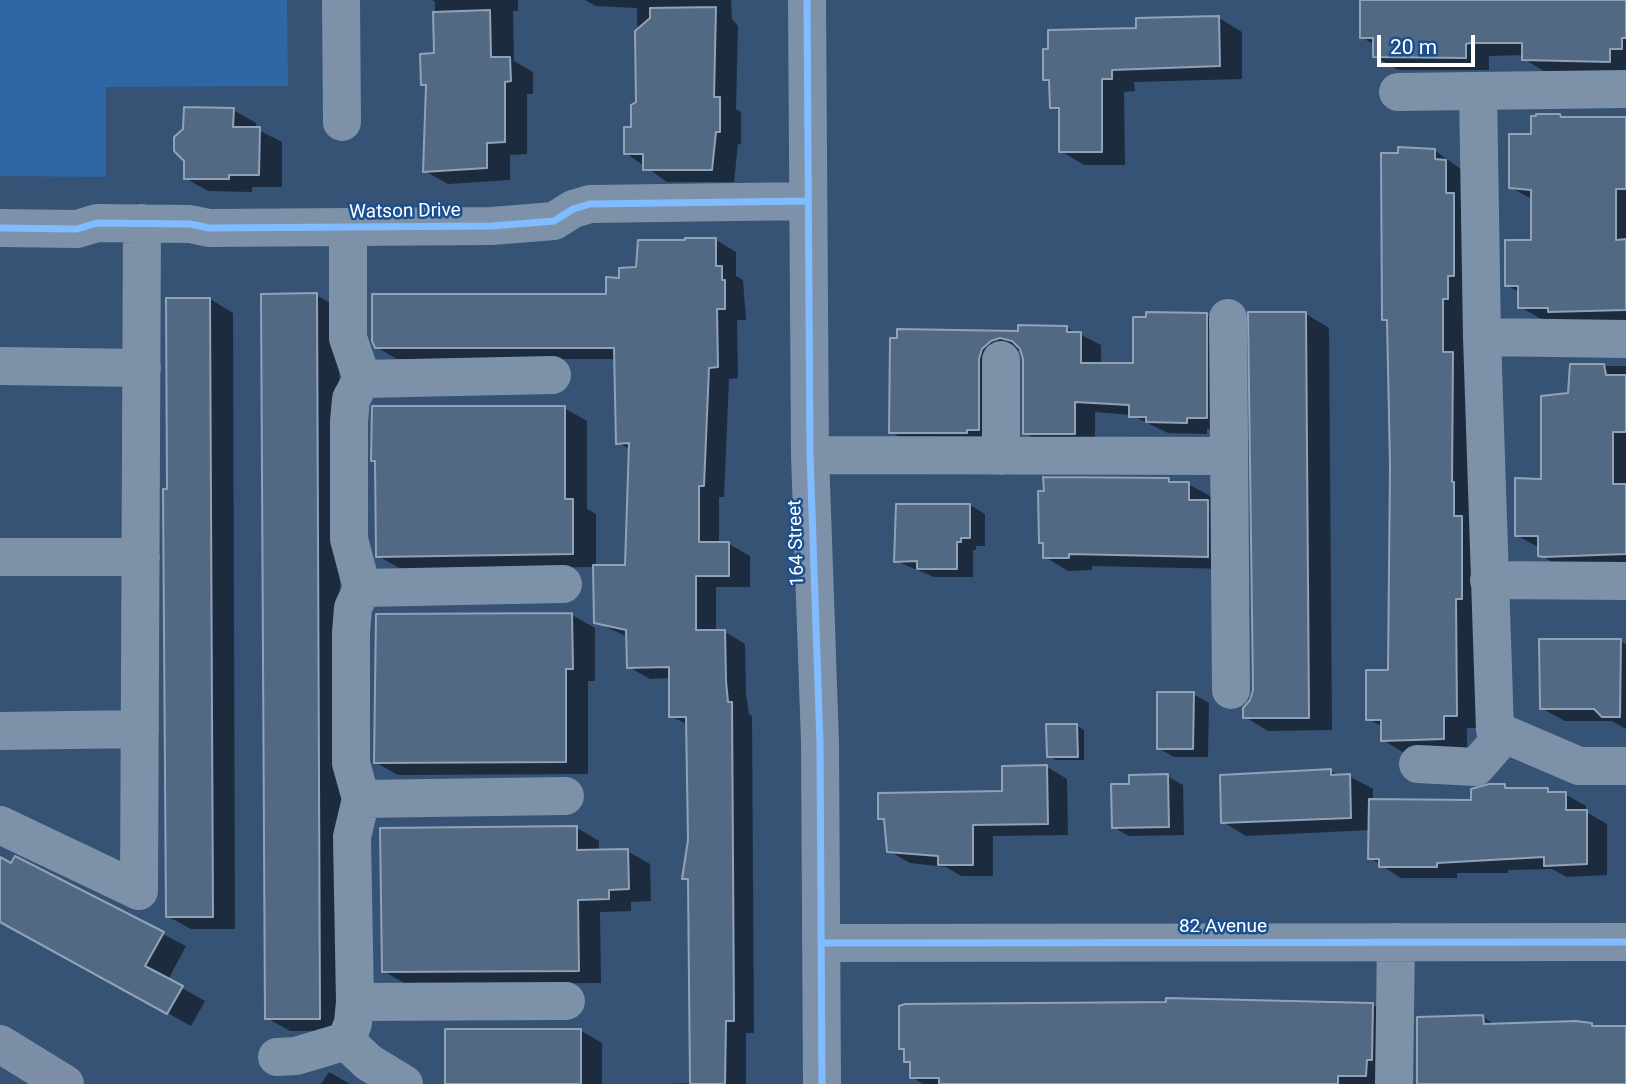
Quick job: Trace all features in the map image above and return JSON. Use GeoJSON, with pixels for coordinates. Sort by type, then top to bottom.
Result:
{"type":"FeatureCollection","features":[{"type":"Feature","properties":{"kind":"main road"},"geometry":{"type":"LineString","coordinates":[[0,1045],[65,1084]]}},
{"type":"Feature","properties":{"kind":"street"},"geometry":{"type":"LineString","coordinates":[[341,0],[342,122]]}},
{"type":"Feature","properties":{"kind":"street","name":"164 Street"},"geometry":{"type":"LineString","coordinates":[[807,0],[810,455],[820,742],[822,1084]]}},
{"type":"Feature","properties":{"kind":"street"},"geometry":{"type":"LineString","coordinates":[[1398,92],[1626,89]]}},
{"type":"Feature","properties":{"kind":"street"},"geometry":{"type":"LineString","coordinates":[[1478,91],[1482,337],[1495,730],[1580,766],[1626,766]]}},
{"type":"Feature","properties":{"kind":"street","name":"Watson Drive"},"geometry":{"type":"LineString","coordinates":[[0,228],[77,229],[97,223],[190,224],[209,228],[534,225],[554,221],[581,206],[599,204],[808,201]]}},
{"type":"Feature","properties":{"kind":"street"},"geometry":{"type":"LineString","coordinates":[[0,825],[139,891],[142,223]]}},
{"type":"Feature","properties":{"kind":"street"},"geometry":{"type":"LineString","coordinates":[[277,1057],[296,1056],[346,1041],[354,1023],[352,837],[360,799],[351,762],[351,633],[354,608],[362,588],[351,551],[350,410],[351,399],[362,379],[348,338],[348,228]]}},
{"type":"Feature","properties":{"kind":"street"},"geometry":{"type":"LineString","coordinates":[[1228,318],[1231,690]]}},
{"type":"Feature","properties":{"kind":"street"},"geometry":{"type":"LineString","coordinates":[[1482,337],[1626,338]]}},
{"type":"Feature","properties":{"kind":"street"},"geometry":{"type":"LineString","coordinates":[[1001,360],[1001,456]]}},
{"type":"Feature","properties":{"kind":"street"},"geometry":{"type":"LineString","coordinates":[[0,366],[142,368]]}},
{"type":"Feature","properties":{"kind":"street"},"geometry":{"type":"LineString","coordinates":[[362,379],[552,375]]}},
{"type":"Feature","properties":{"kind":"street"},"geometry":{"type":"LineString","coordinates":[[810,455],[1229,456]]}},
{"type":"Feature","properties":{"kind":"street"},"geometry":{"type":"LineString","coordinates":[[0,557],[141,557]]}},
{"type":"Feature","properties":{"kind":"street"},"geometry":{"type":"LineString","coordinates":[[1489,580],[1626,581]]}},
{"type":"Feature","properties":{"kind":"street"},"geometry":{"type":"LineString","coordinates":[[362,588],[563,584]]}},
{"type":"Feature","properties":{"kind":"street"},"geometry":{"type":"LineString","coordinates":[[0,731],[140,729]]}},
{"type":"Feature","properties":{"kind":"street"},"geometry":{"type":"LineString","coordinates":[[1418,764],[1476,768],[1505,734]]}},
{"type":"Feature","properties":{"kind":"street"},"geometry":{"type":"LineString","coordinates":[[360,799],[565,796]]}},
{"type":"Feature","properties":{"kind":"street"},"geometry":{"type":"LineString","coordinates":[[1394,1084],[1396,942]]}},
{"type":"Feature","properties":{"kind":"street","name":"82 Avenue"},"geometry":{"type":"LineString","coordinates":[[821,943],[1626,942]]}},
{"type":"Feature","properties":{"kind":"street"},"geometry":{"type":"LineString","coordinates":[[355,1002],[566,1001]]}},
{"type":"Feature","properties":{"kind":"street"},"geometry":{"type":"LineString","coordinates":[[346,1041],[368,1062],[404,1084]]}},
{"type":"Feature","properties":{"kind":"shaded area"},"geometry":{"type":"Polygon","coordinates":[[[0,0],[287,0],[288,86],[106,87],[106,177],[0,176],[0,0]]]}},
{"type":"Feature","properties":{"kind":"building"},"geometry":{"type":"Polygon","coordinates":[[[1360,0],[1626,0],[1626,38],[1622,38],[1622,49],[1610,49],[1610,62],[1522,60],[1522,43],[1466,44],[1466,58],[1373,57],[1373,38],[1360,38],[1360,0]]]}},
{"type":"Feature","properties":{"kind":"building"},"geometry":{"type":"Polygon","coordinates":[[[716,7],[714,97],[720,97],[720,132],[716,132],[712,170],[643,170],[643,154],[624,154],[624,127],[631,127],[631,105],[636,102],[635,31],[650,18],[650,8],[716,7]]]}},
{"type":"Feature","properties":{"kind":"building"},"geometry":{"type":"Polygon","coordinates":[[[490,10],[491,57],[510,57],[511,81],[505,82],[505,142],[487,143],[487,168],[423,172],[426,85],[421,85],[420,54],[434,53],[433,12],[490,10]]]}},
{"type":"Feature","properties":{"kind":"building"},"geometry":{"type":"Polygon","coordinates":[[[1219,16],[1220,66],[1112,70],[1112,79],[1102,79],[1102,152],[1059,152],[1059,108],[1050,108],[1049,80],[1043,80],[1043,49],[1048,49],[1048,30],[1136,28],[1136,18],[1219,16]]]}},
{"type":"Feature","properties":{"kind":"building"},"geometry":{"type":"Polygon","coordinates":[[[184,107],[234,108],[233,127],[260,127],[259,175],[229,175],[229,179],[184,179],[184,161],[174,151],[174,137],[183,129],[184,107]]]}},
{"type":"Feature","properties":{"kind":"building"},"geometry":{"type":"Polygon","coordinates":[[[1560,114],[1561,117],[1626,117],[1626,189],[1616,189],[1616,240],[1626,239],[1626,310],[1548,312],[1548,308],[1518,308],[1518,286],[1505,286],[1505,240],[1531,240],[1531,190],[1509,188],[1509,134],[1531,134],[1531,116],[1560,114]]]}},
{"type":"Feature","properties":{"kind":"building"},"geometry":{"type":"Polygon","coordinates":[[[1398,147],[1435,149],[1435,159],[1446,160],[1446,193],[1454,193],[1454,276],[1448,276],[1448,299],[1443,299],[1443,352],[1453,352],[1452,482],[1454,516],[1462,516],[1462,599],[1456,599],[1457,716],[1444,716],[1444,739],[1381,741],[1381,720],[1366,720],[1366,670],[1388,670],[1390,465],[1387,320],[1382,320],[1381,153],[1398,153],[1398,147]]]}},
{"type":"Feature","properties":{"kind":"building"},"geometry":{"type":"Polygon","coordinates":[[[716,238],[716,266],[722,266],[722,280],[725,280],[725,309],[717,309],[718,367],[709,368],[704,486],[699,486],[699,542],[729,542],[729,576],[696,576],[696,630],[725,630],[728,702],[732,702],[734,1021],[726,1021],[725,1084],[690,1084],[688,879],[682,879],[688,840],[686,717],[669,717],[669,667],[627,668],[626,630],[594,623],[593,565],[625,565],[629,443],[616,444],[614,348],[375,348],[372,341],[372,294],[606,294],[606,277],[619,278],[619,268],[636,267],[638,240],[716,238]]]}},
{"type":"Feature","properties":{"kind":"building"},"geometry":{"type":"Polygon","coordinates":[[[317,293],[320,1019],[265,1019],[261,294],[317,293]]]}},
{"type":"Feature","properties":{"kind":"building"},"geometry":{"type":"Polygon","coordinates":[[[166,298],[210,298],[213,917],[166,917],[163,489],[167,489],[166,298]]]}},
{"type":"Feature","properties":{"kind":"building"},"geometry":{"type":"Polygon","coordinates":[[[1146,312],[1207,313],[1207,418],[1187,418],[1187,423],[1146,422],[1146,417],[1129,417],[1129,405],[1075,402],[1075,434],[1023,434],[1023,359],[1020,349],[1012,341],[1000,338],[991,341],[982,349],[979,359],[979,430],[967,430],[967,433],[889,433],[890,338],[897,338],[897,329],[1018,331],[1018,325],[1067,326],[1067,332],[1081,332],[1081,363],[1133,363],[1133,317],[1146,317],[1146,312]]]}},
{"type":"Feature","properties":{"kind":"building"},"geometry":{"type":"Polygon","coordinates":[[[1248,312],[1306,312],[1309,718],[1243,718],[1243,708],[1250,700],[1253,690],[1248,312]]]}},
{"type":"Feature","properties":{"kind":"building"},"geometry":{"type":"Polygon","coordinates":[[[1570,364],[1604,364],[1606,375],[1626,375],[1626,432],[1613,432],[1613,484],[1626,484],[1626,554],[1543,557],[1538,556],[1538,536],[1515,536],[1515,478],[1541,479],[1541,396],[1568,393],[1570,364]]]}},
{"type":"Feature","properties":{"kind":"building"},"geometry":{"type":"Polygon","coordinates":[[[372,406],[565,406],[565,499],[573,499],[573,554],[376,557],[375,461],[371,461],[372,406]]]}},
{"type":"Feature","properties":{"kind":"building"},"geometry":{"type":"Polygon","coordinates":[[[1043,477],[1169,478],[1169,482],[1189,482],[1189,500],[1208,500],[1208,557],[1069,554],[1069,558],[1043,558],[1043,543],[1039,543],[1038,491],[1044,491],[1043,477]]]}},
{"type":"Feature","properties":{"kind":"building"},"geometry":{"type":"Polygon","coordinates":[[[896,504],[970,504],[970,538],[961,538],[961,542],[957,542],[957,569],[917,569],[917,561],[894,562],[896,504]]]}},
{"type":"Feature","properties":{"kind":"building"},"geometry":{"type":"Polygon","coordinates":[[[572,613],[573,669],[566,669],[566,762],[374,763],[376,614],[572,613]]]}},
{"type":"Feature","properties":{"kind":"building"},"geometry":{"type":"Polygon","coordinates":[[[1539,639],[1621,639],[1620,717],[1602,717],[1594,709],[1540,709],[1539,639]]]}},
{"type":"Feature","properties":{"kind":"building"},"geometry":{"type":"Polygon","coordinates":[[[1157,692],[1194,692],[1193,749],[1157,749],[1157,692]]]}},
{"type":"Feature","properties":{"kind":"building"},"geometry":{"type":"Polygon","coordinates":[[[1046,724],[1077,724],[1078,757],[1047,757],[1046,724]]]}},
{"type":"Feature","properties":{"kind":"building"},"geometry":{"type":"Polygon","coordinates":[[[1047,765],[1048,824],[973,825],[973,865],[938,865],[938,856],[887,852],[884,819],[878,819],[878,793],[1002,791],[1002,766],[1047,765]]]}},
{"type":"Feature","properties":{"kind":"building"},"geometry":{"type":"Polygon","coordinates":[[[1331,769],[1331,775],[1350,774],[1351,818],[1221,823],[1220,775],[1331,769]]]}},
{"type":"Feature","properties":{"kind":"building"},"geometry":{"type":"Polygon","coordinates":[[[1168,774],[1169,827],[1112,828],[1111,784],[1129,784],[1129,775],[1168,774]]]}},
{"type":"Feature","properties":{"kind":"building"},"geometry":{"type":"Polygon","coordinates":[[[1489,784],[1505,784],[1505,788],[1548,788],[1548,792],[1566,792],[1566,810],[1587,810],[1587,864],[1544,866],[1544,857],[1437,863],[1437,867],[1379,867],[1379,859],[1368,859],[1369,799],[1471,800],[1471,789],[1489,784]]]}},
{"type":"Feature","properties":{"kind":"building"},"geometry":{"type":"Polygon","coordinates":[[[577,826],[577,850],[628,849],[629,889],[609,890],[609,899],[578,900],[579,971],[382,972],[380,828],[577,826]]]}},
{"type":"Feature","properties":{"kind":"building"},"geometry":{"type":"Polygon","coordinates":[[[15,856],[164,932],[145,966],[183,986],[167,1014],[0,922],[0,857],[11,863],[15,856]]]}},
{"type":"Feature","properties":{"kind":"building"},"geometry":{"type":"Polygon","coordinates":[[[1166,998],[1373,1003],[1372,1060],[1367,1060],[1366,1076],[1338,1076],[1338,1084],[939,1084],[939,1078],[910,1078],[910,1062],[904,1062],[904,1049],[899,1049],[899,1006],[905,1004],[1166,1002],[1166,998]]]}},
{"type":"Feature","properties":{"kind":"building"},"geometry":{"type":"Polygon","coordinates":[[[1483,1015],[1484,1024],[1576,1021],[1592,1023],[1592,1026],[1626,1026],[1626,1084],[1417,1084],[1417,1017],[1483,1015]]]}},
{"type":"Feature","properties":{"kind":"building"},"geometry":{"type":"Polygon","coordinates":[[[445,1029],[581,1029],[581,1084],[445,1084],[445,1029]]]}},
{"type":"Feature","properties":{"kind":"cycle path"},"geometry":{"type":"LineString","coordinates":[[807,0],[810,455],[820,742],[822,1084]]}},
{"type":"Feature","properties":{"kind":"cycle path"},"geometry":{"type":"LineString","coordinates":[[0,228],[77,229],[97,223],[190,224],[209,228],[492,226],[554,221],[573,209],[590,204],[808,201]]}},
{"type":"Feature","properties":{"kind":"cycle path"},"geometry":{"type":"LineString","coordinates":[[821,943],[1626,942]]}}]}
